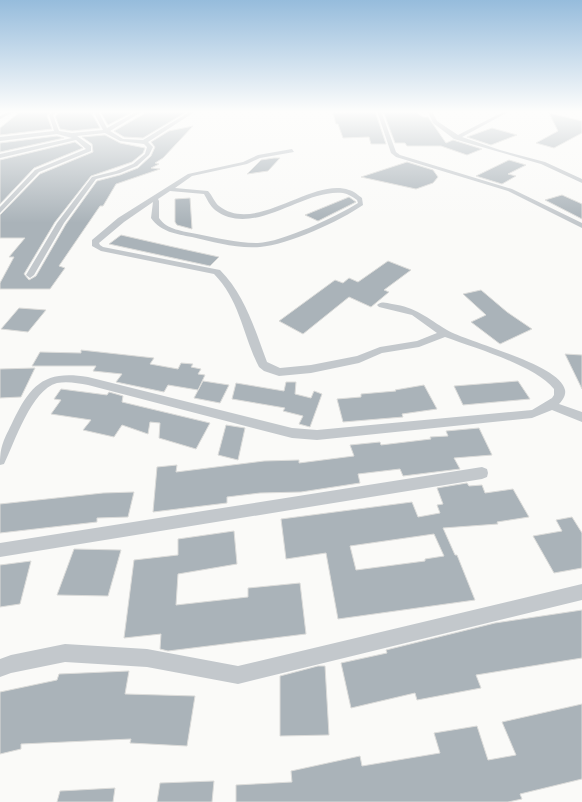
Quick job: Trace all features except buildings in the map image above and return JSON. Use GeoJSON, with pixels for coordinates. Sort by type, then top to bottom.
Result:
{"type":"FeatureCollection","features":[{"type":"Feature","properties":{"kind":"street"},"geometry":{"type":"LineString","coordinates":[[0,156],[29,148]]}},
{"type":"Feature","properties":{"kind":"street"},"geometry":{"type":"LineString","coordinates":[[0,211],[37,171],[89,148]]}},
{"type":"Feature","properties":{"kind":"street"},"geometry":{"type":"LineString","coordinates":[[30,275],[61,223],[94,178],[121,172],[144,158],[149,148]]}},
{"type":"Feature","properties":{"kind":"street"},"geometry":{"type":"LineString","coordinates":[[393,148],[398,156],[510,190],[582,226]]}},
{"type":"Feature","properties":{"kind":"street"},"geometry":{"type":"LineString","coordinates":[[492,148],[545,164],[582,181]]}},
{"type":"Feature","properties":{"kind":"street"},"geometry":{"type":"LineString","coordinates":[[292,150],[258,157],[221,170],[190,175],[104,234],[95,242],[96,246],[101,249],[217,272],[223,277],[236,297],[263,364],[279,372],[311,369],[359,359],[380,350],[419,344],[445,333]]}},
{"type":"Feature","properties":{"kind":"street"},"geometry":{"type":"LineString","coordinates":[[153,199],[156,201],[156,218],[162,226],[223,242],[250,245],[272,243],[352,210],[361,204],[360,199],[353,194],[328,191],[260,215],[244,217],[217,208],[206,192],[168,189]]}},
{"type":"Feature","properties":{"kind":"street"},"geometry":{"type":"LineString","coordinates":[[0,460],[34,391],[44,383],[61,378],[72,377],[292,433],[318,434],[532,414],[544,411],[557,400],[560,394],[559,388],[547,376],[526,365],[445,333],[416,312],[382,305]]}},
{"type":"Feature","properties":{"kind":"street"},"geometry":{"type":"LineString","coordinates":[[550,405],[582,417]]}},
{"type":"Feature","properties":{"kind":"street"},"geometry":{"type":"LineString","coordinates":[[0,550],[482,473]]}},
{"type":"Feature","properties":{"kind":"street"},"geometry":{"type":"LineString","coordinates":[[0,668],[57,654],[85,654],[147,658],[238,675],[582,592]]}}]}
